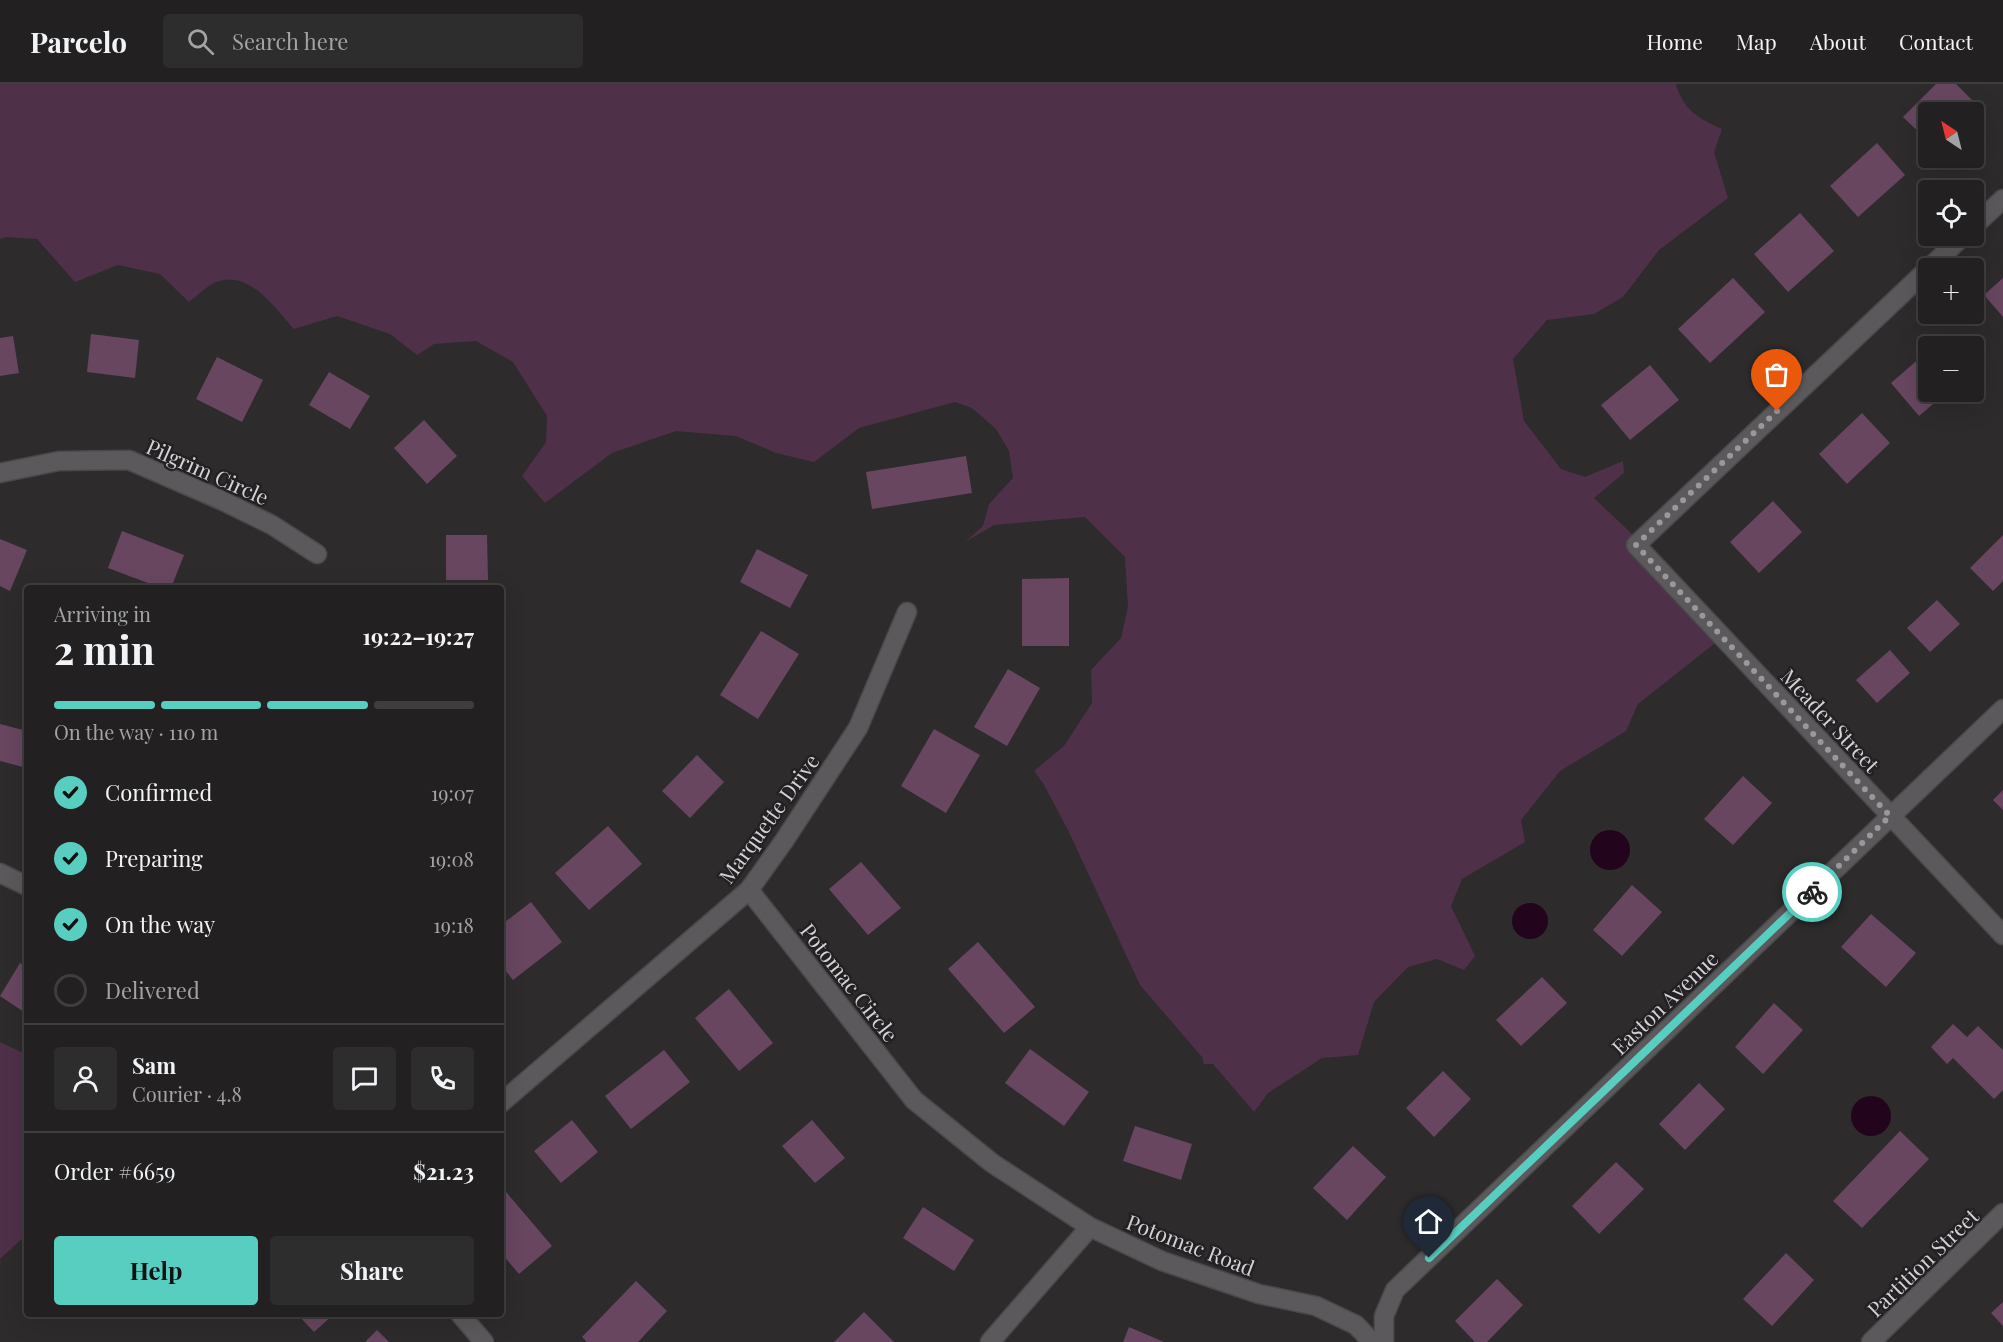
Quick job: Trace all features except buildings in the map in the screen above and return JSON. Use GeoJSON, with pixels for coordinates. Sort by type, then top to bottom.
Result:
{"type":"FeatureCollection","features":[{"type":"Feature","properties":{"kind":"street"},"geometry":{"type":"LineString","coordinates":[[1984,217],[2003,199]]}},
{"type":"Feature","properties":{"kind":"street","name":"Meader Street"},"geometry":{"type":"LineString","coordinates":[[1953,246],[1636,545],[2003,934]]}},
{"type":"Feature","properties":{"kind":"street","name":"Pilgrim Circle"},"geometry":{"type":"LineString","coordinates":[[0,473],[58,461],[129,460],[272,525],[317,554]]}},
{"type":"Feature","properties":{"kind":"street","name":"Marquette Drive"},"geometry":{"type":"LineString","coordinates":[[504,1100],[749,890],[858,729],[907,612]]}},
{"type":"Feature","properties":{"kind":"street","name":"Easton Avenue"},"geometry":{"type":"LineString","coordinates":[[1384,1342],[1384,1316],[1395,1290],[2003,709]]}},
{"type":"Feature","properties":{"kind":"street"},"geometry":{"type":"LineString","coordinates":[[0,873],[24,885]]}},
{"type":"Feature","properties":{"kind":"street","name":"Potomac Circle"},"geometry":{"type":"LineString","coordinates":[[749,890],[916,1102]]}},
{"type":"Feature","properties":{"kind":"street","name":"Potomac Road"},"geometry":{"type":"LineString","coordinates":[[916,1102],[992,1163],[1090,1227],[1162,1261],[1259,1294],[1316,1306],[1356,1325],[1372,1342]]}},
{"type":"Feature","properties":{"kind":"street","name":"Partition Street"},"geometry":{"type":"LineString","coordinates":[[1871,1342],[2003,1213]]}},
{"type":"Feature","properties":{"kind":"street"},"geometry":{"type":"LineString","coordinates":[[990,1342],[1090,1227]]}},
{"type":"Feature","properties":{"kind":"street"},"geometry":{"type":"LineString","coordinates":[[463,1317],[484,1342]]}},
{"type":"Feature","properties":{"kind":"shaded area"},"geometry":{"type":"Polygon","coordinates":[[[0,84],[1676,84],[1687,107],[1722,129],[1714,152],[1728,198],[1659,250],[1623,297],[1594,314],[1547,320],[1513,359],[1524,421],[1561,469],[1585,477],[1623,461],[1624,473],[1594,498],[1629,531],[1719,640],[1638,704],[1626,731],[1560,771],[1521,820],[1525,842],[1462,879],[1451,906],[1475,956],[1464,970],[1437,959],[1408,967],[1374,1002],[1358,1055],[1322,1058],[1268,1093],[1254,1112],[1213,1064],[1204,1064],[1202,1057],[1140,985],[1068,830],[1043,783],[1034,771],[1064,746],[1092,703],[1091,670],[1121,638],[1128,607],[1125,557],[1085,517],[994,525],[965,542],[983,526],[989,504],[1013,478],[1009,451],[996,429],[972,408],[955,402],[859,428],[814,462],[776,453],[736,436],[676,431],[612,453],[545,503],[522,476],[546,442],[547,416],[513,362],[476,341],[434,344],[417,355],[390,334],[337,316],[294,329],[270,301],[239,281],[228,279],[216,282],[189,302],[160,274],[118,265],[75,282],[37,239],[6,237],[0,239],[0,84]]]}},
{"type":"Feature","properties":{"kind":"shaded area"},"geometry":{"type":"Polygon","coordinates":[[[1610,830],[1618,831],[1624,836],[1629,842],[1629,858],[1624,864],[1618,869],[1610,870],[1602,869],[1596,864],[1591,858],[1590,850],[1591,842],[1596,836],[1602,831],[1610,830]]]}},
{"type":"Feature","properties":{"kind":"shaded area"},"geometry":{"type":"Polygon","coordinates":[[[1530,903],[1543,908],[1548,921],[1543,934],[1530,939],[1517,934],[1512,921],[1517,908],[1530,903]]]}},
{"type":"Feature","properties":{"kind":"shaded area"},"geometry":{"type":"Polygon","coordinates":[[[0,1042],[24,1054],[24,1237],[0,1259],[0,1042]]]}},
{"type":"Feature","properties":{"kind":"shaded area"},"geometry":{"type":"Polygon","coordinates":[[[1871,1096],[1879,1097],[1885,1102],[1890,1108],[1890,1124],[1885,1130],[1879,1135],[1871,1136],[1863,1135],[1857,1130],[1852,1124],[1851,1116],[1852,1108],[1857,1102],[1863,1097],[1871,1096]]]}},
{"type":"Feature","properties":{"kind":"way so far"},"geometry":{"type":"LineString","coordinates":[[1777,411],[1636,545],[1890,816],[1812,892]]}},
{"type":"Feature","properties":{"kind":"route"},"geometry":{"type":"LineString","coordinates":[[1429,1258],[1812,892]]}}]}
